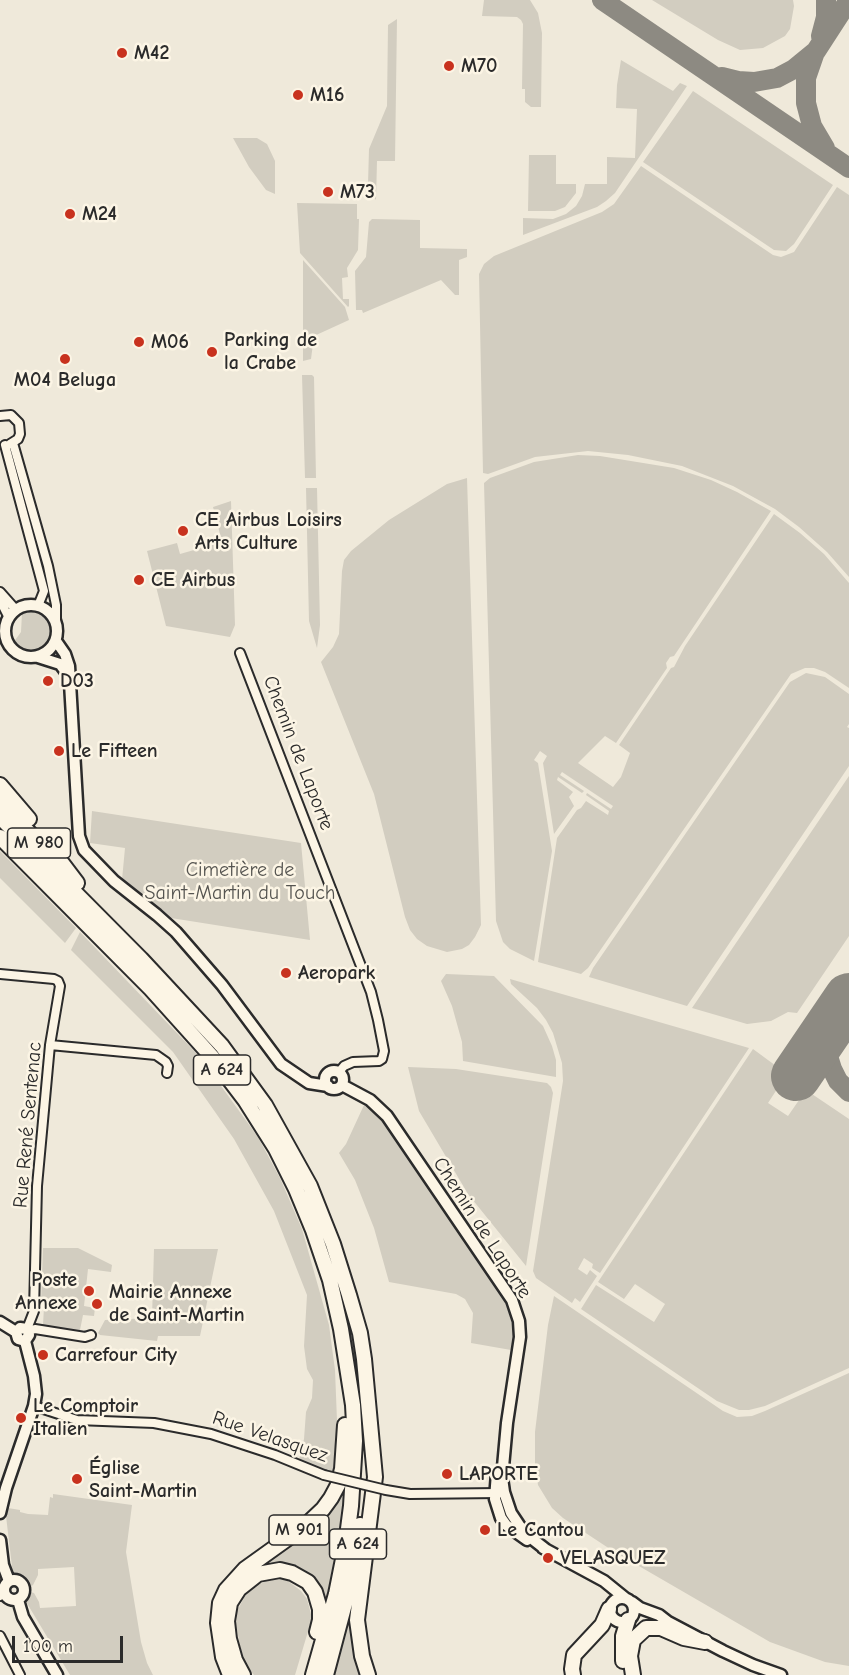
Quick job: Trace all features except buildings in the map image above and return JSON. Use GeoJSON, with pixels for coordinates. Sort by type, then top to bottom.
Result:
{"type":"FeatureCollection","features":[{"type":"Feature","properties":{"kind":"highway"},"geometry":{"type":"LineString","coordinates":[[0,785],[77,883]]}},
{"type":"Feature","properties":{"kind":"highway","name":"M 980"},"geometry":{"type":"LineString","coordinates":[[0,802],[120,930],[141,959]]}},
{"type":"Feature","properties":{"kind":"highway","name":"A 624"},"geometry":{"type":"LineString","coordinates":[[0,817],[189,1009],[241,1071],[265,1105],[299,1164],[329,1233],[360,1333],[369,1409],[375,1477],[357,1620],[362,1656],[368,1675]]}},
{"type":"Feature","properties":{"kind":"highway","name":"A 624"},"geometry":{"type":"LineString","coordinates":[[0,837],[182,1022],[225,1072],[256,1116],[286,1170],[313,1230],[334,1298],[347,1363],[355,1441],[351,1506],[336,1594],[313,1675]]}},
{"type":"Feature","properties":{"kind":"highway","name":"M 901"},"geometry":{"type":"LineString","coordinates":[[230,1675],[219,1639],[220,1604],[226,1590],[245,1569],[305,1526],[323,1509],[334,1491],[342,1469],[347,1363]]}},
{"type":"Feature","properties":{"kind":"highway","name":"A 624"},"geometry":{"type":"LineString","coordinates":[[326,1675],[347,1596],[357,1545],[364,1492],[369,1409]]}},
{"type":"Feature","properties":{"kind":"highway","name":"M 901"},"geometry":{"type":"LineString","coordinates":[[243,1675],[235,1660],[229,1638],[227,1621],[230,1603],[239,1589],[258,1574],[280,1570],[292,1573],[308,1582],[318,1600],[320,1620],[306,1675]]}},
{"type":"Feature","properties":{"kind":"highway"},"geometry":{"type":"LineString","coordinates":[[573,1675],[574,1655],[602,1625],[609,1607]]}},
{"type":"Feature","properties":{"kind":"highway"},"geometry":{"type":"LineString","coordinates":[[594,1635],[626,1620]]}},
{"type":"Feature","properties":{"kind":"highway"},"geometry":{"type":"LineString","coordinates":[[626,1620],[622,1659],[627,1675]]}},
{"type":"Feature","properties":{"kind":"highway"},"geometry":{"type":"LineString","coordinates":[[633,1675],[630,1656],[633,1640],[645,1628],[661,1628],[684,1638],[705,1642]]}},
{"type":"Feature","properties":{"kind":"street"},"geometry":{"type":"LineString","coordinates":[[0,416],[11,415],[19,423],[20,434],[6,444]]}},
{"type":"Feature","properties":{"kind":"street"},"geometry":{"type":"LineString","coordinates":[[6,444],[44,591],[38,606]]}},
{"type":"Feature","properties":{"kind":"street"},"geometry":{"type":"LineString","coordinates":[[6,444],[48,566],[56,605],[56,640],[66,654],[69,666],[79,836],[84,850],[114,881],[176,932],[222,985],[274,1057],[290,1072],[301,1078],[327,1081],[335,1089],[342,1084],[343,1078],[339,1072]]}},
{"type":"Feature","properties":{"kind":"street"},"geometry":{"type":"LineString","coordinates":[[0,592],[8,621],[7,642],[25,657],[37,657],[60,664],[69,676]]}},
{"type":"Feature","properties":{"kind":"street"},"geometry":{"type":"LineString","coordinates":[[0,600],[8,621]]}},
{"type":"Feature","properties":{"kind":"street"},"geometry":{"type":"LineString","coordinates":[[8,621],[27,605],[38,606],[48,611],[56,624]]}},
{"type":"Feature","properties":{"kind":"street"},"geometry":{"type":"LineString","coordinates":[[37,657],[48,651],[56,640]]}},
{"type":"Feature","properties":{"kind":"street"},"geometry":{"type":"LineString","coordinates":[[0,652],[15,651]]}},
{"type":"Feature","properties":{"kind":"street","name":"Chemin de Laporte"},"geometry":{"type":"LineString","coordinates":[[240,653],[371,992],[376,1011],[384,1051],[382,1059],[353,1062],[344,1066],[339,1072],[333,1071],[327,1081]]}},
{"type":"Feature","properties":{"kind":"street","name":"Rue René Sentenac"},"geometry":{"type":"LineString","coordinates":[[0,974],[54,979],[60,986],[50,1045],[37,1186],[34,1311],[24,1333]]}},
{"type":"Feature","properties":{"kind":"street"},"geometry":{"type":"LineString","coordinates":[[50,1045],[156,1055],[166,1062],[167,1073]]}},
{"type":"Feature","properties":{"kind":"street","name":"Chemin de Laporte"},"geometry":{"type":"LineString","coordinates":[[342,1084],[370,1100],[387,1116],[512,1300],[519,1321],[520,1337],[507,1423],[501,1444],[500,1493]]}},
{"type":"Feature","properties":{"kind":"street"},"geometry":{"type":"LineString","coordinates":[[0,1322],[24,1333],[35,1329],[76,1336],[91,1335]]}},
{"type":"Feature","properties":{"kind":"street"},"geometry":{"type":"LineString","coordinates":[[0,1513],[6,1488],[34,1406],[35,1384],[24,1333]]}},
{"type":"Feature","properties":{"kind":"street","name":"Rue Velasquez"},"geometry":{"type":"LineString","coordinates":[[34,1406],[77,1420],[154,1424],[211,1434],[275,1455],[324,1475],[387,1490],[410,1494],[500,1493]]}},
{"type":"Feature","properties":{"kind":"street"},"geometry":{"type":"LineString","coordinates":[[500,1493],[526,1534],[549,1552],[604,1581],[640,1608],[659,1615],[705,1642],[753,1665],[781,1675]]}},
{"type":"Feature","properties":{"kind":"street"},"geometry":{"type":"LineString","coordinates":[[0,1540],[3,1565],[9,1581]]}},
{"type":"Feature","properties":{"kind":"street"},"geometry":{"type":"LineString","coordinates":[[587,1572],[603,1586],[613,1619],[646,1617],[668,1622]]}},
{"type":"Feature","properties":{"kind":"street"},"geometry":{"type":"LineString","coordinates":[[18,1580],[24,1586],[24,1594],[18,1600],[10,1600],[2,1595],[9,1581],[18,1580]]}},
{"type":"Feature","properties":{"kind":"street"},"geometry":{"type":"LineString","coordinates":[[609,1607],[616,1599],[628,1600]]}},
{"type":"Feature","properties":{"kind":"street"},"geometry":{"type":"LineString","coordinates":[[18,1600],[23,1617],[57,1675]]}},
{"type":"Feature","properties":{"kind":"street"},"geometry":{"type":"LineString","coordinates":[[626,1620],[634,1609],[628,1600]]}},
{"type":"Feature","properties":{"kind":"street"},"geometry":{"type":"LineString","coordinates":[[0,1636],[20,1675]]}},
{"type":"Feature","properties":{"kind":"street"},"geometry":{"type":"LineString","coordinates":[[753,1665],[766,1675]]}},
{"type":"Feature","properties":{"kind":"green space"},"geometry":{"type":"Polygon","coordinates":[[[484,0],[530,0],[538,13],[542,33],[541,107],[531,107],[525,102],[525,89],[522,89],[523,24],[521,20],[517,17],[482,16],[484,0]]]}},
{"type":"Feature","properties":{"kind":"green space"},"geometry":{"type":"Polygon","coordinates":[[[652,0],[793,0],[794,6],[790,29],[785,36],[763,48],[740,50],[718,40],[652,0]]]}},
{"type":"Feature","properties":{"kind":"green space"},"geometry":{"type":"Polygon","coordinates":[[[397,19],[395,161],[377,161],[376,200],[368,184],[369,149],[387,106],[388,25],[397,19]]]}},
{"type":"Feature","properties":{"kind":"green space"},"geometry":{"type":"Polygon","coordinates":[[[621,60],[673,91],[680,83],[687,86],[615,193],[597,207],[523,235],[523,218],[553,219],[566,214],[576,206],[585,184],[607,184],[607,157],[635,158],[637,109],[616,108],[621,60]]]}},
{"type":"Feature","properties":{"kind":"green space"},"geometry":{"type":"Polygon","coordinates":[[[693,91],[833,185],[794,244],[786,251],[774,250],[643,162],[693,91]]]}},
{"type":"Feature","properties":{"kind":"green space"},"geometry":{"type":"Polygon","coordinates":[[[233,138],[257,138],[267,144],[275,161],[275,194],[266,190],[249,167],[233,138]]]}},
{"type":"Feature","properties":{"kind":"green space"},"geometry":{"type":"Polygon","coordinates":[[[529,155],[556,155],[556,184],[576,184],[576,193],[565,207],[555,211],[528,211],[529,155]]]}},
{"type":"Feature","properties":{"kind":"green space"},"geometry":{"type":"Polygon","coordinates":[[[641,166],[773,255],[781,257],[794,252],[837,187],[849,195],[849,577],[827,552],[775,509],[733,486],[682,466],[628,455],[588,451],[535,457],[488,474],[483,473],[479,274],[484,264],[494,256],[602,212],[614,204],[641,166]]]}},
{"type":"Feature","properties":{"kind":"green space"},"geometry":{"type":"Polygon","coordinates":[[[297,203],[357,204],[358,250],[347,268],[348,277],[342,278],[343,299],[349,299],[348,307],[300,253],[297,203]]]}},
{"type":"Feature","properties":{"kind":"green space"},"geometry":{"type":"Polygon","coordinates":[[[372,219],[420,220],[420,248],[467,249],[467,257],[459,260],[459,295],[455,295],[441,280],[363,313],[362,310],[356,310],[355,271],[366,257],[369,222],[372,219]]]}},
{"type":"Feature","properties":{"kind":"green space"},"geometry":{"type":"Polygon","coordinates":[[[303,260],[345,307],[349,320],[314,336],[311,359],[303,361],[303,260]]]}},
{"type":"Feature","properties":{"kind":"green space"},"geometry":{"type":"Polygon","coordinates":[[[302,375],[314,377],[316,478],[305,478],[302,375]]]}},
{"type":"Feature","properties":{"kind":"green space"},"geometry":{"type":"Polygon","coordinates":[[[578,455],[600,456],[674,468],[711,480],[771,511],[674,656],[670,657],[666,663],[667,668],[616,743],[605,736],[578,763],[613,787],[621,777],[630,753],[619,745],[671,668],[674,667],[685,646],[774,514],[824,554],[849,583],[849,688],[825,672],[814,668],[805,668],[791,674],[588,968],[581,974],[538,962],[557,838],[586,801],[608,815],[609,811],[586,795],[587,793],[611,809],[613,806],[562,772],[560,775],[584,791],[582,793],[558,777],[557,780],[573,792],[569,797],[574,806],[554,834],[543,763],[547,756],[540,751],[534,760],[538,763],[552,851],[534,961],[510,949],[503,942],[496,921],[484,483],[490,478],[534,462],[578,455]]]}},
{"type":"Feature","properties":{"kind":"green space"},"geometry":{"type":"Polygon","coordinates":[[[467,478],[481,925],[469,945],[447,952],[427,946],[410,930],[374,794],[321,662],[333,647],[339,634],[342,571],[344,560],[351,551],[389,520],[447,484],[467,478]]]}},
{"type":"Feature","properties":{"kind":"green space"},"geometry":{"type":"Polygon","coordinates":[[[306,488],[317,488],[320,625],[317,648],[309,621],[306,488]]]}},
{"type":"Feature","properties":{"kind":"green space"},"geometry":{"type":"Polygon","coordinates":[[[231,501],[235,625],[230,637],[166,626],[147,551],[177,543],[180,554],[222,542],[213,507],[231,501]]]}},
{"type":"Feature","properties":{"kind":"green space"},"geometry":{"type":"Polygon","coordinates":[[[30,610],[44,613],[54,631],[53,638],[44,649],[31,653],[13,643],[21,632],[22,613],[30,610]]]}},
{"type":"Feature","properties":{"kind":"green space"},"geometry":{"type":"Polygon","coordinates":[[[806,673],[825,677],[849,694],[849,724],[847,727],[849,728],[849,766],[687,1006],[589,977],[790,682],[806,673]]]}},
{"type":"Feature","properties":{"kind":"green space"},"geometry":{"type":"Polygon","coordinates":[[[849,776],[849,936],[797,1013],[788,1012],[771,1021],[747,1024],[692,1008],[849,776]]]}},
{"type":"Feature","properties":{"kind":"green space","name":"Cimetière de Saint-Martin du Touch"},"geometry":{"type":"Polygon","coordinates":[[[92,811],[301,843],[310,940],[171,918],[122,880],[125,848],[90,843],[92,811]]]}},
{"type":"Feature","properties":{"kind":"green space"},"geometry":{"type":"Polygon","coordinates":[[[0,851],[76,928],[65,943],[0,878],[0,851]]]}},
{"type":"Feature","properties":{"kind":"green space"},"geometry":{"type":"Polygon","coordinates":[[[80,932],[200,1057],[258,1137],[280,1178],[302,1229],[329,1325],[335,1370],[337,1421],[333,1472],[299,1460],[304,1439],[306,1412],[312,1398],[313,1380],[307,1369],[304,1346],[307,1295],[274,1211],[234,1139],[173,1052],[71,950],[80,932]]]}},
{"type":"Feature","properties":{"kind":"green space"},"geometry":{"type":"Polygon","coordinates":[[[446,974],[494,976],[543,1026],[556,1060],[556,1077],[463,1061],[462,1042],[452,1006],[441,981],[446,974]]]}},
{"type":"Feature","properties":{"kind":"green space"},"geometry":{"type":"Polygon","coordinates":[[[510,979],[749,1048],[600,1273],[592,1268],[593,1264],[584,1258],[578,1269],[587,1275],[590,1270],[597,1276],[580,1302],[575,1298],[572,1303],[536,1278],[533,1271],[563,1081],[562,1063],[553,1033],[546,1020],[537,1008],[511,984],[510,979]]]}},
{"type":"Feature","properties":{"kind":"green space"},"geometry":{"type":"Polygon","coordinates":[[[753,1049],[787,1074],[768,1103],[788,1116],[806,1090],[849,1119],[849,1368],[765,1406],[739,1410],[717,1401],[581,1309],[596,1285],[654,1322],[665,1304],[635,1284],[624,1299],[598,1282],[753,1049]]]}},
{"type":"Feature","properties":{"kind":"green space"},"geometry":{"type":"Polygon","coordinates":[[[408,1067],[456,1069],[547,1083],[551,1087],[553,1093],[526,1266],[468,1194],[419,1111],[408,1067]]]}},
{"type":"Feature","properties":{"kind":"green space"},"geometry":{"type":"Polygon","coordinates":[[[364,1105],[383,1121],[505,1300],[514,1330],[511,1350],[471,1343],[473,1313],[465,1299],[456,1294],[389,1282],[374,1228],[355,1180],[339,1153],[346,1144],[364,1105]]]}},
{"type":"Feature","properties":{"kind":"green space"},"geometry":{"type":"Polygon","coordinates":[[[43,1248],[78,1248],[112,1265],[111,1272],[88,1269],[84,1306],[95,1308],[94,1316],[83,1315],[80,1330],[43,1325],[44,1307],[41,1304],[43,1248]]]}},
{"type":"Feature","properties":{"kind":"green space"},"geometry":{"type":"Polygon","coordinates":[[[154,1249],[218,1249],[200,1336],[158,1336],[157,1341],[100,1335],[98,1333],[105,1320],[152,1318],[154,1249]]]}},
{"type":"Feature","properties":{"kind":"green space"},"geometry":{"type":"Polygon","coordinates":[[[554,1296],[723,1411],[737,1417],[752,1416],[765,1411],[849,1373],[849,1666],[825,1662],[770,1642],[613,1551],[563,1518],[552,1508],[538,1485],[535,1465],[535,1432],[548,1325],[554,1296]]]}},
{"type":"Feature","properties":{"kind":"green space"},"geometry":{"type":"Polygon","coordinates":[[[343,1486],[346,1488],[342,1519],[325,1605],[320,1592],[264,1567],[264,1561],[343,1486]]]}},
{"type":"Feature","properties":{"kind":"green space"},"geometry":{"type":"Polygon","coordinates":[[[53,1494],[132,1505],[126,1552],[141,1642],[153,1675],[70,1675],[25,1600],[30,1592],[34,1593],[40,1608],[76,1606],[74,1567],[38,1569],[38,1575],[30,1587],[13,1575],[6,1516],[8,1508],[28,1514],[48,1515],[50,1497],[53,1498],[53,1494]]]}},
{"type":"Feature","properties":{"kind":"green space"},"geometry":{"type":"Polygon","coordinates":[[[268,1580],[288,1581],[301,1591],[307,1599],[312,1618],[295,1675],[254,1675],[242,1657],[236,1624],[237,1611],[245,1596],[256,1586],[268,1580]]]}},
{"type":"Feature","properties":{"kind":"green space"},"geometry":{"type":"Polygon","coordinates":[[[351,1617],[353,1644],[361,1675],[332,1675],[351,1617]]]}},
{"type":"Feature","properties":{"kind":"taxiway"},"geometry":{"type":"LineString","coordinates":[[602,0],[849,168]]}},
{"type":"Feature","properties":{"kind":"taxiway"},"geometry":{"type":"LineString","coordinates":[[821,36],[826,17],[826,0]]}},
{"type":"Feature","properties":{"kind":"taxiway"},"geometry":{"type":"LineString","coordinates":[[722,77],[754,82],[777,78],[794,69],[816,51],[849,0]]}},
{"type":"Feature","properties":{"kind":"taxiway"},"geometry":{"type":"LineString","coordinates":[[815,52],[806,78],[806,103],[812,126],[825,148]]}},
{"type":"Feature","properties":{"kind":"taxiway"},"geometry":{"type":"LineString","coordinates":[[822,1037],[832,1069],[838,1081],[849,1092]]}},
{"type":"Feature","properties":{"kind":"runway"},"geometry":{"type":"LineString","coordinates":[[796,1076],[849,998]]}},
{"type":"Feature","properties":{"kind":"place","name":"M42"},"geometry":{"type":"Point","coordinates":[122,53]}},
{"type":"Feature","properties":{"kind":"place","name":"M70"},"geometry":{"type":"Point","coordinates":[449,66]}},
{"type":"Feature","properties":{"kind":"place","name":"M16"},"geometry":{"type":"Point","coordinates":[298,95]}},
{"type":"Feature","properties":{"kind":"place","name":"M73"},"geometry":{"type":"Point","coordinates":[328,192]}},
{"type":"Feature","properties":{"kind":"place","name":"M24"},"geometry":{"type":"Point","coordinates":[70,214]}},
{"type":"Feature","properties":{"kind":"place","name":"M06"},"geometry":{"type":"Point","coordinates":[139,342]}},
{"type":"Feature","properties":{"kind":"place","name":"Parking de la Crabe"},"geometry":{"type":"Point","coordinates":[212,352]}},
{"type":"Feature","properties":{"kind":"place","name":"M04 Beluga"},"geometry":{"type":"Point","coordinates":[65,359]}},
{"type":"Feature","properties":{"kind":"place","name":"CE Airbus Loisirs Arts Culture"},"geometry":{"type":"Point","coordinates":[183,531]}},
{"type":"Feature","properties":{"kind":"place","name":"CE Airbus"},"geometry":{"type":"Point","coordinates":[139,580]}},
{"type":"Feature","properties":{"kind":"place","name":"D03"},"geometry":{"type":"Point","coordinates":[48,681]}},
{"type":"Feature","properties":{"kind":"place","name":"Le Fifteen"},"geometry":{"type":"Point","coordinates":[59,751]}},
{"type":"Feature","properties":{"kind":"place","name":"Aeropark"},"geometry":{"type":"Point","coordinates":[286,973]}},
{"type":"Feature","properties":{"kind":"place","name":"Poste Annexe"},"geometry":{"type":"Point","coordinates":[89,1291]}},
{"type":"Feature","properties":{"kind":"place","name":"Mairie Annexe de Saint-Martin"},"geometry":{"type":"Point","coordinates":[97,1304]}},
{"type":"Feature","properties":{"kind":"place","name":"Carrefour City"},"geometry":{"type":"Point","coordinates":[43,1355]}},
{"type":"Feature","properties":{"kind":"place","name":"Le Comptoir Italien"},"geometry":{"type":"Point","coordinates":[21,1418]}},
{"type":"Feature","properties":{"kind":"place","name":"LAPORTE"},"geometry":{"type":"Point","coordinates":[447,1474]}},
{"type":"Feature","properties":{"kind":"place","name":"Église Saint-Martin"},"geometry":{"type":"Point","coordinates":[77,1479]}},
{"type":"Feature","properties":{"kind":"place","name":"Le Cantou"},"geometry":{"type":"Point","coordinates":[485,1530]}},
{"type":"Feature","properties":{"kind":"place","name":"VELASQUEZ"},"geometry":{"type":"Point","coordinates":[548,1558]}}]}
